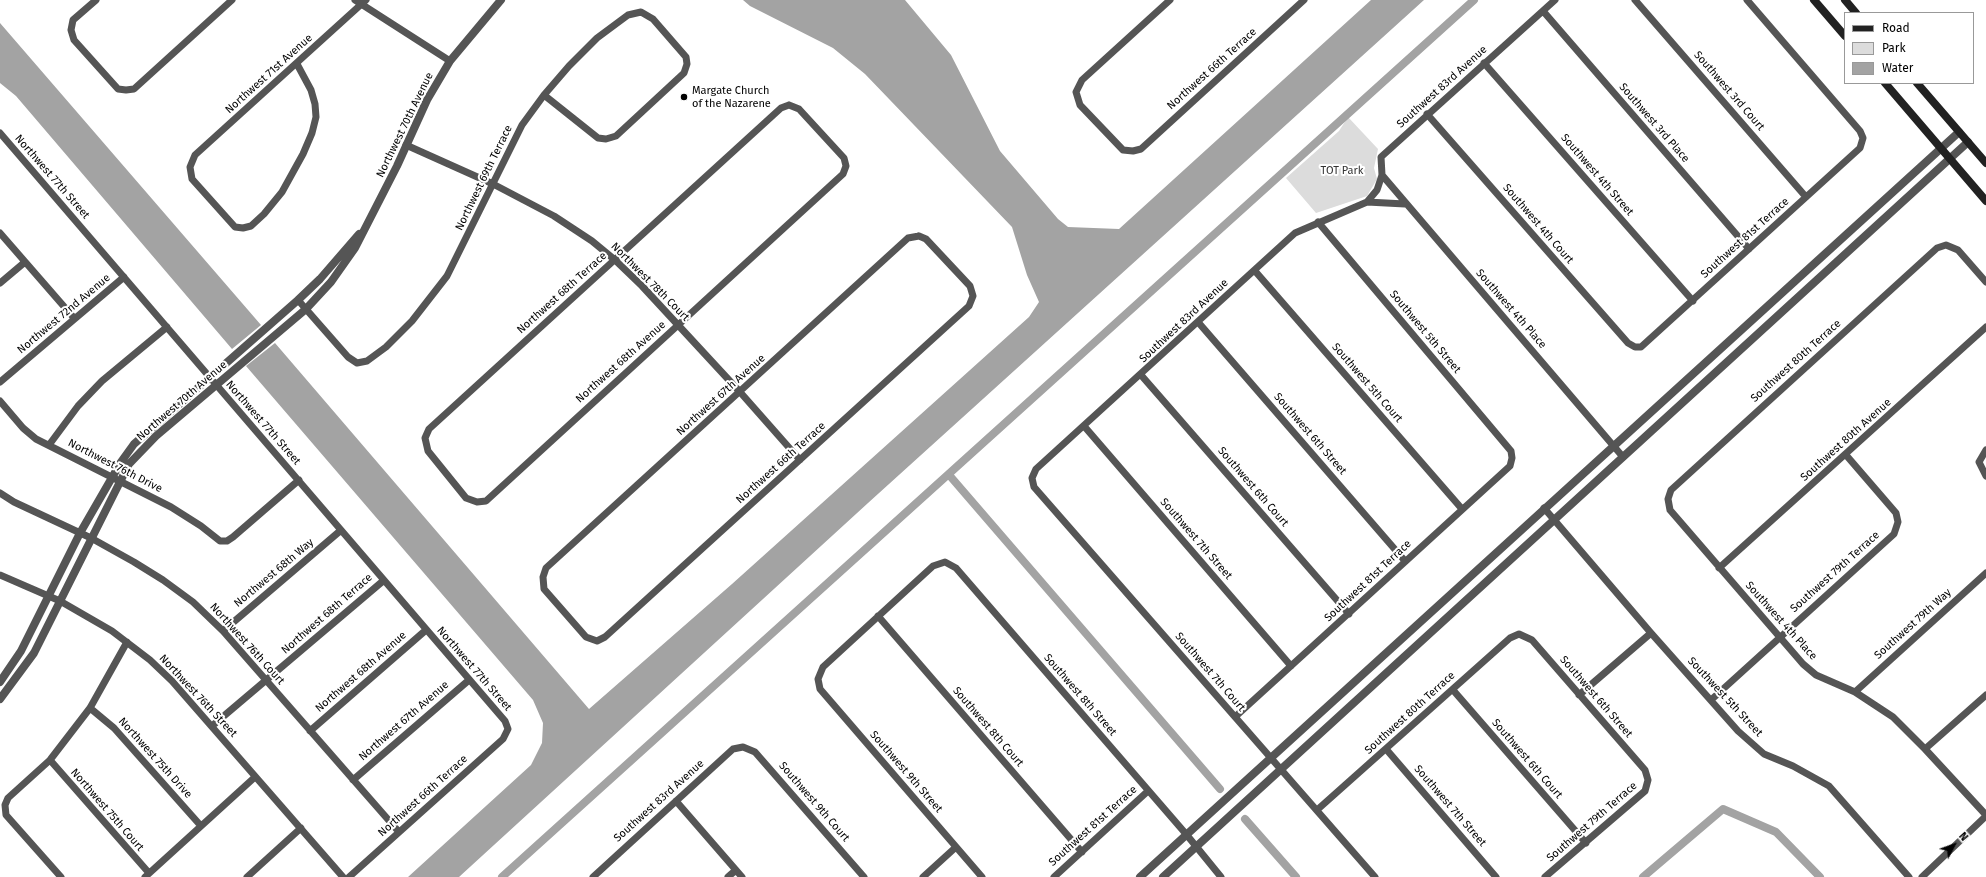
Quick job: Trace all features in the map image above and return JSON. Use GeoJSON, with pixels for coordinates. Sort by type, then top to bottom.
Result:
{"type":"FeatureCollection","features":[{"type":"Feature","properties":{"kind":"main road"},"geometry":{"type":"LineString","coordinates":[[1814,0],[1844,35]]}},
{"type":"Feature","properties":{"kind":"main road"},"geometry":{"type":"LineString","coordinates":[[1845,0],[1855,12]]}},
{"type":"Feature","properties":{"kind":"main road"},"geometry":{"type":"LineString","coordinates":[[1886,84],[1986,201]]}},
{"type":"Feature","properties":{"kind":"main road"},"geometry":{"type":"LineString","coordinates":[[1918,84],[1986,163]]}},
{"type":"Feature","properties":{"kind":"street"},"geometry":{"type":"LineString","coordinates":[[96,0],[73,20],[71,30],[74,40],[118,89],[126,90],[134,88],[232,0]]}},
{"type":"Feature","properties":{"kind":"street","name":"Northwest 70th Avenue"},"geometry":{"type":"LineString","coordinates":[[0,682],[21,651],[80,533],[116,479],[156,436],[306,309],[331,282],[355,248],[427,100],[450,61],[501,0]]}},
{"type":"Feature","properties":{"kind":"street","name":"Northwest 66th Terrace"},"geometry":{"type":"LineString","coordinates":[[1170,0],[1082,80],[1076,92],[1080,105],[1123,150],[1133,151],[1141,149],[1304,0]]}},
{"type":"Feature","properties":{"kind":"street","name":"Southwest 83rd Avenue"},"geometry":{"type":"LineString","coordinates":[[1367,202],[1377,190],[1382,176],[1381,157],[1555,0]]}},
{"type":"Feature","properties":{"kind":"street","name":"Southwest 3rd Court"},"geometry":{"type":"LineString","coordinates":[[1635,0],[1806,197]]}},
{"type":"Feature","properties":{"kind":"street","name":"Southwest 81st Terrace"},"geometry":{"type":"LineString","coordinates":[[1635,347],[1641,347],[1693,301],[1860,148],[1864,138],[1860,131],[1748,0]]}},
{"type":"Feature","properties":{"kind":"street"},"geometry":{"type":"LineString","coordinates":[[361,2],[450,61]]}},
{"type":"Feature","properties":{"kind":"street","name":"Northwest 71st Avenue"},"geometry":{"type":"LineString","coordinates":[[297,64],[311,90],[315,104],[316,117],[312,133],[303,154],[282,192],[264,214],[251,226],[243,228],[235,227],[192,179],[190,167],[195,155],[297,64],[361,2]]}},
{"type":"Feature","properties":{"kind":"street","name":"Southwest 3rd Place"},"geometry":{"type":"LineString","coordinates":[[1542,11],[1749,249]]}},
{"type":"Feature","properties":{"kind":"street","name":"Northwest 69th Terrace"},"geometry":{"type":"LineString","coordinates":[[306,309],[348,357],[357,363],[367,361],[386,347],[429,301],[447,276],[522,125],[544,95],[569,66],[597,38],[628,14],[642,12],[653,19],[686,57],[687,64],[684,73],[616,136],[606,139],[598,138],[544,95]]}},
{"type":"Feature","properties":{"kind":"street","name":"Southwest 4th Street"},"geometry":{"type":"LineString","coordinates":[[1484,63],[1693,301]]}},
{"type":"Feature","properties":{"kind":"street","name":"Northwest 68th Avenue"},"geometry":{"type":"LineString","coordinates":[[477,502],[486,501],[843,174],[846,166],[844,158],[799,109],[789,105]]}},
{"type":"Feature","properties":{"kind":"street","name":"Northwest 68th Terrace"},"geometry":{"type":"LineString","coordinates":[[477,502],[466,498],[428,451],[425,438],[429,429],[781,108],[789,105]]}},
{"type":"Feature","properties":{"kind":"street","name":"Southwest 4th Court"},"geometry":{"type":"LineString","coordinates":[[1427,114],[1628,343],[1635,347]]}},
{"type":"Feature","properties":{"kind":"street"},"geometry":{"type":"LineString","coordinates":[[1140,877],[1959,132]]}},
{"type":"Feature","properties":{"kind":"street","name":"Northwest 77th Street"},"geometry":{"type":"LineString","coordinates":[[0,133],[167,326],[216,386],[298,480],[340,531],[505,721],[508,729]]}},
{"type":"Feature","properties":{"kind":"street"},"geometry":{"type":"LineString","coordinates":[[1163,877],[1968,142]]}},
{"type":"Feature","properties":{"kind":"street","name":"Northwest 78th Court"},"geometry":{"type":"LineString","coordinates":[[406,145],[493,184],[554,216],[592,241],[615,260],[678,325],[800,460]]}},
{"type":"Feature","properties":{"kind":"street","name":"Southwest 4th Place"},"geometry":{"type":"LineString","coordinates":[[1382,176],[1623,457]]}},
{"type":"Feature","properties":{"kind":"street","name":"Southwest 83rd Avenue"},"geometry":{"type":"LineString","coordinates":[[1032,478],[1036,469],[1295,234],[1318,222],[1367,202],[1405,204]]}},
{"type":"Feature","properties":{"kind":"street","name":"Southwest 5th Street"},"geometry":{"type":"LineString","coordinates":[[1318,222],[1511,451],[1512,458]]}},
{"type":"Feature","properties":{"kind":"street","name":"Northwest 70th Avenue"},"geometry":{"type":"LineString","coordinates":[[0,699],[34,653],[91,538],[116,479],[121,462],[134,444],[298,300],[320,279],[365,228]]}},
{"type":"Feature","properties":{"kind":"street"},"geometry":{"type":"LineString","coordinates":[[0,233],[74,318]]}},
{"type":"Feature","properties":{"kind":"street","name":"Northwest 66th Terrace"},"geometry":{"type":"LineString","coordinates":[[597,640],[605,638],[969,306],[973,296],[970,286],[926,239],[919,236]]}},
{"type":"Feature","properties":{"kind":"street","name":"Northwest 67th Avenue"},"geometry":{"type":"LineString","coordinates":[[597,640],[586,637],[544,589],[543,577],[546,568],[908,238],[919,236]]}},
{"type":"Feature","properties":{"kind":"street","name":"Southwest 80th Terrace"},"geometry":{"type":"LineString","coordinates":[[1668,499],[1671,490],[1937,248],[1946,245],[1958,250],[1986,282]]}},
{"type":"Feature","properties":{"kind":"street"},"geometry":{"type":"LineString","coordinates":[[0,284],[25,262]]}},
{"type":"Feature","properties":{"kind":"street","name":"Southwest 5th Court"},"geometry":{"type":"LineString","coordinates":[[1255,271],[1462,509]]}},
{"type":"Feature","properties":{"kind":"street","name":"Northwest 72nd Avenue"},"geometry":{"type":"LineString","coordinates":[[0,382],[124,277]]}},
{"type":"Feature","properties":{"kind":"street"},"geometry":{"type":"LineString","coordinates":[[298,300],[306,309]]}},
{"type":"Feature","properties":{"kind":"street","name":"Southwest 6th Street"},"geometry":{"type":"LineString","coordinates":[[1198,322],[1405,561]]}},
{"type":"Feature","properties":{"kind":"street"},"geometry":{"type":"LineString","coordinates":[[49,445],[78,406],[102,381],[167,326]]}},
{"type":"Feature","properties":{"kind":"street","name":"Southwest 80th Avenue"},"geometry":{"type":"LineString","coordinates":[[1719,568],[1846,455],[1986,327]]}},
{"type":"Feature","properties":{"kind":"street","name":"Southwest 6th Court"},"geometry":{"type":"LineString","coordinates":[[1141,375],[1349,614]]}},
{"type":"Feature","properties":{"kind":"street","name":"Northwest 76th Drive"},"geometry":{"type":"LineString","coordinates":[[0,401],[23,428],[36,439],[171,507],[220,541],[227,541],[298,480]]}},
{"type":"Feature","properties":{"kind":"street","name":"Southwest 7th Street"},"geometry":{"type":"LineString","coordinates":[[1084,426],[1291,666]]}},
{"type":"Feature","properties":{"kind":"street"},"geometry":{"type":"LineString","coordinates":[[1986,450],[1979,462],[1986,476]]}},
{"type":"Feature","properties":{"kind":"street","name":"Southwest 79th Terrace"},"geometry":{"type":"LineString","coordinates":[[1711,700],[1894,534],[1898,522],[1896,513],[1846,455]]}},
{"type":"Feature","properties":{"kind":"street","name":"Southwest 81st Terrace"},"geometry":{"type":"LineString","coordinates":[[1235,717],[1510,466],[1512,458]]}},
{"type":"Feature","properties":{"kind":"street","name":"Southwest 7th Court"},"geometry":{"type":"LineString","coordinates":[[1032,478],[1034,487],[1375,877]]}},
{"type":"Feature","properties":{"kind":"street","name":"Northwest 76th Court"},"geometry":{"type":"LineString","coordinates":[[0,493],[14,502],[91,538],[163,580],[193,602],[223,631],[266,682],[399,832]]}},
{"type":"Feature","properties":{"kind":"street","name":"Southwest 4th Place"},"geometry":{"type":"LineString","coordinates":[[1668,499],[1670,510],[1803,664],[1816,675],[1855,692],[1893,717],[1925,749],[1986,816]]}},
{"type":"Feature","properties":{"kind":"street","name":"Southwest 5th Street"},"geometry":{"type":"LineString","coordinates":[[1544,508],[1651,633],[1738,731],[1764,754],[1793,766],[1829,786],[1909,877]]}},
{"type":"Feature","properties":{"kind":"street","name":"Northwest 68th Way"},"geometry":{"type":"LineString","coordinates":[[223,631],[340,531]]}},
{"type":"Feature","properties":{"kind":"street","name":"Southwest 8th Street"},"geometry":{"type":"LineString","coordinates":[[878,616],[933,566],[945,562],[956,568],[1186,834],[1221,877]]}},
{"type":"Feature","properties":{"kind":"street","name":"Southwest 79th Way"},"geometry":{"type":"LineString","coordinates":[[1855,692],[1986,573]]}},
{"type":"Feature","properties":{"kind":"street","name":"Northwest 76th Street"},"geometry":{"type":"LineString","coordinates":[[0,575],[60,601],[112,631],[150,660],[172,681],[343,877]]}},
{"type":"Feature","properties":{"kind":"street","name":"Northwest 68th Terrace"},"geometry":{"type":"LineString","coordinates":[[212,726],[266,682],[383,581]]}},
{"type":"Feature","properties":{"kind":"street","name":"Southwest 9th Street"},"geometry":{"type":"LineString","coordinates":[[878,616],[823,667],[818,679],[820,689],[982,877]]}},
{"type":"Feature","properties":{"kind":"street","name":"Southwest 8th Court"},"geometry":{"type":"LineString","coordinates":[[878,616],[1082,852]]}},
{"type":"Feature","properties":{"kind":"street","name":"Northwest 68th Avenue"},"geometry":{"type":"LineString","coordinates":[[310,731],[426,630]]}},
{"type":"Feature","properties":{"kind":"street"},"geometry":{"type":"LineString","coordinates":[[1579,695],[1651,633]]}},
{"type":"Feature","properties":{"kind":"street","name":"Southwest 80th Terrace"},"geometry":{"type":"LineString","coordinates":[[1317,810],[1510,638],[1519,634]]}},
{"type":"Feature","properties":{"kind":"street","name":"Southwest 6th Street"},"geometry":{"type":"LineString","coordinates":[[1519,634],[1532,640],[1645,770],[1648,780]]}},
{"type":"Feature","properties":{"kind":"street"},"geometry":{"type":"LineString","coordinates":[[61,877],[6,815],[4,805],[8,798],[50,760],[90,708],[127,642]]}},
{"type":"Feature","properties":{"kind":"street","name":"Northwest 67th Avenue"},"geometry":{"type":"LineString","coordinates":[[352,780],[469,680]]}},
{"type":"Feature","properties":{"kind":"street","name":"Southwest 6th Court"},"geometry":{"type":"LineString","coordinates":[[1453,690],[1586,843]]}},
{"type":"Feature","properties":{"kind":"street"},"geometry":{"type":"LineString","coordinates":[[1925,749],[1986,695]]}},
{"type":"Feature","properties":{"kind":"street","name":"Northwest 75th Drive"},"geometry":{"type":"LineString","coordinates":[[90,708],[114,728],[201,826]]}},
{"type":"Feature","properties":{"kind":"street","name":"Northwest 66th Terrace"},"geometry":{"type":"LineString","coordinates":[[349,877],[503,739],[508,729]]}},
{"type":"Feature","properties":{"kind":"street","name":"Southwest 83rd Avenue"},"geometry":{"type":"LineString","coordinates":[[593,877],[733,749],[743,747]]}},
{"type":"Feature","properties":{"kind":"street","name":"Southwest 9th Court"},"geometry":{"type":"LineString","coordinates":[[743,747],[755,752],[864,877]]}},
{"type":"Feature","properties":{"kind":"street","name":"Southwest 7th Street"},"geometry":{"type":"LineString","coordinates":[[1386,749],[1496,877]]}},
{"type":"Feature","properties":{"kind":"street","name":"Northwest 75th Court"},"geometry":{"type":"LineString","coordinates":[[50,760],[147,875]]}},
{"type":"Feature","properties":{"kind":"street"},"geometry":{"type":"LineString","coordinates":[[147,875],[255,777]]}},
{"type":"Feature","properties":{"kind":"street","name":"Southwest 79th Terrace"},"geometry":{"type":"LineString","coordinates":[[1545,877],[1645,791],[1648,780]]}},
{"type":"Feature","properties":{"kind":"street","name":"Southwest 81st Terrace"},"geometry":{"type":"LineString","coordinates":[[1054,877],[1148,791]]}},
{"type":"Feature","properties":{"kind":"street"},"geometry":{"type":"LineString","coordinates":[[676,801],[742,877]]}},
{"type":"Feature","properties":{"kind":"street"},"geometry":{"type":"LineString","coordinates":[[1922,877],[1986,816]]}},
{"type":"Feature","properties":{"kind":"street"},"geometry":{"type":"LineString","coordinates":[[247,877],[301,828]]}},
{"type":"Feature","properties":{"kind":"street"},"geometry":{"type":"LineString","coordinates":[[923,877],[956,847]]}},
{"type":"Feature","properties":{"kind":"street"},"geometry":{"type":"LineString","coordinates":[[728,877],[736,870]]}},
{"type":"Feature","properties":{"kind":"green space","name":"TOT Park"},"geometry":{"type":"Polygon","coordinates":[[[1348,117],[1378,149],[1374,168],[1377,179],[1367,196],[1316,213],[1286,178],[1339,131],[1348,117]]]}},
{"type":"Feature","properties":{"kind":"water"},"geometry":{"type":"Polygon","coordinates":[[[743,0],[905,0],[951,55],[1000,151],[1058,219],[1068,227],[1119,229],[1371,0],[1424,0],[868,503],[459,877],[408,877],[531,765],[542,743],[543,723],[533,700],[246,366],[275,343],[589,709],[732,584],[1029,317],[1039,302],[1027,275],[1012,227],[865,74],[833,48],[750,6],[743,0]]]}},
{"type":"Feature","properties":{"kind":"water"},"geometry":{"type":"Polygon","coordinates":[[[0,23],[261,325],[232,349],[16,96],[0,83],[0,23]]]}},
{"type":"Feature","properties":{"kind":"waterway"},"geometry":{"type":"LineString","coordinates":[[502,877],[1474,0]]}},
{"type":"Feature","properties":{"kind":"waterway"},"geometry":{"type":"LineString","coordinates":[[950,476],[1220,789]]}},
{"type":"Feature","properties":{"kind":"waterway"},"geometry":{"type":"LineString","coordinates":[[1643,877],[1723,809],[1776,832],[1820,877]]}},
{"type":"Feature","properties":{"kind":"waterway"},"geometry":{"type":"LineString","coordinates":[[1245,819],[1296,877]]}},
{"type":"Feature","properties":{"kind":"place","name":"Margate Church of the Nazarene"},"geometry":{"type":"Point","coordinates":[684,97]}}]}
